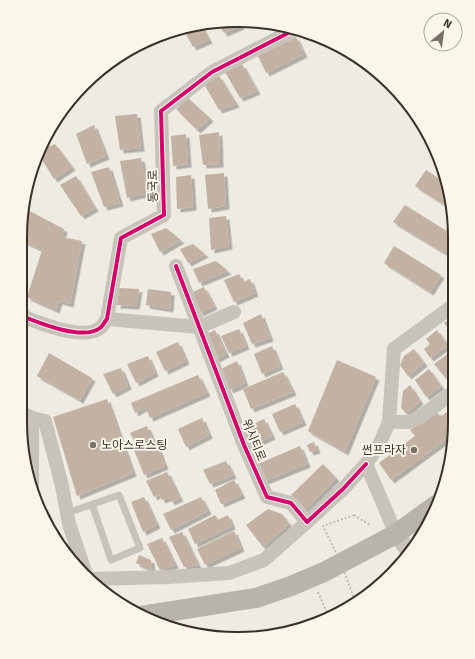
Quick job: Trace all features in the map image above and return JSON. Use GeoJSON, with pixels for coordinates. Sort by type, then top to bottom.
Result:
{"type":"FeatureCollection","features":[{"type":"Feature","properties":{"kind":"main road"},"geometry":{"type":"LineString","coordinates":[[153,614],[256,598],[292,586],[324,572],[396,534],[428,511]]}},
{"type":"Feature","properties":{"kind":"street","name":"동국로"},"geometry":{"type":"LineString","coordinates":[[108,318],[121,238],[164,215],[161,111],[212,72],[288,33]]}},
{"type":"Feature","properties":{"kind":"street","name":"위시티로"},"geometry":{"type":"LineString","coordinates":[[176,266],[244,445],[267,497],[291,503],[307,522]]}},
{"type":"Feature","properties":{"kind":"street"},"geometry":{"type":"LineString","coordinates":[[97,578],[169,577],[229,573],[264,560],[343,489],[366,464],[379,445],[390,422],[394,349],[448,309]]}},
{"type":"Feature","properties":{"kind":"street"},"geometry":{"type":"LineString","coordinates":[[27,318],[51,328],[88,333],[100,328],[108,318],[199,327],[234,312]]}},
{"type":"Feature","properties":{"kind":"street"},"geometry":{"type":"LineString","coordinates":[[390,422],[408,422],[420,417],[448,396]]}},
{"type":"Feature","properties":{"kind":"street"},"geometry":{"type":"LineString","coordinates":[[27,415],[45,421],[62,486],[69,524],[83,564]]}},
{"type":"Feature","properties":{"kind":"street"},"geometry":{"type":"LineString","coordinates":[[27,427],[29,446]]}},
{"type":"Feature","properties":{"kind":"street"},"geometry":{"type":"LineString","coordinates":[[366,464],[396,534],[406,548]]}},
{"type":"Feature","properties":{"kind":"lane"},"geometry":{"type":"LineString","coordinates":[[67,513],[92,504],[119,496],[140,548],[111,560],[92,504]]}},
{"type":"Feature","properties":{"kind":"path"},"geometry":{"type":"LineString","coordinates":[[354,597],[341,563],[323,526],[354,515],[370,525]]}},
{"type":"Feature","properties":{"kind":"path"},"geometry":{"type":"LineString","coordinates":[[318,592],[327,612]]}},
{"type":"Feature","properties":{"kind":"building"},"geometry":{"type":"Polygon","coordinates":[[[221,27],[239,27],[224,33],[221,27]]]}},
{"type":"Feature","properties":{"kind":"building"},"geometry":{"type":"Polygon","coordinates":[[[204,30],[209,40],[193,47],[185,33],[204,30]]]}},
{"type":"Feature","properties":{"kind":"building"},"geometry":{"type":"Polygon","coordinates":[[[296,37],[304,54],[266,73],[258,56],[296,37]]]}},
{"type":"Feature","properties":{"kind":"building"},"geometry":{"type":"Polygon","coordinates":[[[242,64],[257,91],[240,98],[225,72],[242,64]]]}},
{"type":"Feature","properties":{"kind":"building"},"geometry":{"type":"Polygon","coordinates":[[[219,76],[236,104],[219,110],[204,84],[219,76]]]}},
{"type":"Feature","properties":{"kind":"building"},"geometry":{"type":"Polygon","coordinates":[[[188,98],[210,118],[197,130],[176,109],[188,98]]]}},
{"type":"Feature","properties":{"kind":"building"},"geometry":{"type":"Polygon","coordinates":[[[137,114],[141,148],[120,150],[115,116],[137,114]]]}},
{"type":"Feature","properties":{"kind":"building"},"geometry":{"type":"Polygon","coordinates":[[[94,125],[106,156],[87,164],[76,134],[94,125]]]}},
{"type":"Feature","properties":{"kind":"building"},"geometry":{"type":"Polygon","coordinates":[[[219,132],[220,164],[203,165],[199,135],[219,132]]]}},
{"type":"Feature","properties":{"kind":"building"},"geometry":{"type":"Polygon","coordinates":[[[186,134],[188,164],[173,166],[171,136],[186,134]]]}},
{"type":"Feature","properties":{"kind":"building"},"geometry":{"type":"Polygon","coordinates":[[[55,144],[72,167],[54,179],[42,160],[48,147],[55,144]]]}},
{"type":"Feature","properties":{"kind":"building"},"geometry":{"type":"Polygon","coordinates":[[[141,158],[148,193],[127,198],[120,161],[141,158]]]}},
{"type":"Feature","properties":{"kind":"building"},"geometry":{"type":"Polygon","coordinates":[[[109,167],[120,203],[104,207],[91,172],[109,167]]]}},
{"type":"Feature","properties":{"kind":"building"},"geometry":{"type":"Polygon","coordinates":[[[426,170],[440,179],[445,205],[415,186],[426,170]]]}},
{"type":"Feature","properties":{"kind":"building"},"geometry":{"type":"Polygon","coordinates":[[[224,173],[226,206],[208,209],[205,175],[224,173]]]}},
{"type":"Feature","properties":{"kind":"building"},"geometry":{"type":"Polygon","coordinates":[[[191,175],[193,207],[177,209],[176,177],[191,175]]]}},
{"type":"Feature","properties":{"kind":"building"},"geometry":{"type":"Polygon","coordinates":[[[76,176],[95,208],[81,216],[60,185],[76,176]]]}},
{"type":"Feature","properties":{"kind":"building"},"geometry":{"type":"Polygon","coordinates":[[[405,205],[448,232],[448,255],[393,222],[405,205]]]}},
{"type":"Feature","properties":{"kind":"building"},"geometry":{"type":"Polygon","coordinates":[[[29,211],[64,229],[62,237],[82,241],[70,304],[59,301],[56,310],[27,297],[42,250],[27,243],[29,211]]]}},
{"type":"Feature","properties":{"kind":"building"},"geometry":{"type":"Polygon","coordinates":[[[226,216],[229,246],[211,250],[209,218],[226,216]]]}},
{"type":"Feature","properties":{"kind":"building"},"geometry":{"type":"Polygon","coordinates":[[[166,228],[181,240],[160,252],[151,234],[166,228]]]}},
{"type":"Feature","properties":{"kind":"building"},"geometry":{"type":"Polygon","coordinates":[[[193,244],[205,254],[188,263],[180,249],[193,244]]]}},
{"type":"Feature","properties":{"kind":"building"},"geometry":{"type":"Polygon","coordinates":[[[394,246],[441,275],[430,292],[384,263],[394,246]]]}},
{"type":"Feature","properties":{"kind":"building"},"geometry":{"type":"Polygon","coordinates":[[[216,261],[228,271],[199,283],[193,269],[216,261]]]}},
{"type":"Feature","properties":{"kind":"building"},"geometry":{"type":"Polygon","coordinates":[[[239,274],[243,282],[250,279],[255,293],[234,302],[224,280],[239,274]]]}},
{"type":"Feature","properties":{"kind":"building"},"geometry":{"type":"Polygon","coordinates":[[[204,287],[214,306],[200,313],[191,293],[204,287]]]}},
{"type":"Feature","properties":{"kind":"building"},"geometry":{"type":"Polygon","coordinates":[[[119,288],[139,289],[136,306],[117,305],[119,288]]]}},
{"type":"Feature","properties":{"kind":"building"},"geometry":{"type":"Polygon","coordinates":[[[148,289],[171,292],[170,309],[146,305],[148,289]]]}},
{"type":"Feature","properties":{"kind":"building"},"geometry":{"type":"Polygon","coordinates":[[[261,314],[270,338],[252,344],[243,323],[261,314]]]}},
{"type":"Feature","properties":{"kind":"building"},"geometry":{"type":"Polygon","coordinates":[[[448,320],[448,328],[444,323],[448,320]]]}},
{"type":"Feature","properties":{"kind":"building"},"geometry":{"type":"Polygon","coordinates":[[[239,329],[246,346],[229,353],[221,336],[239,329]]]}},
{"type":"Feature","properties":{"kind":"building"},"geometry":{"type":"Polygon","coordinates":[[[215,330],[226,354],[214,360],[205,335],[215,330]]]}},
{"type":"Feature","properties":{"kind":"building"},"geometry":{"type":"Polygon","coordinates":[[[437,330],[448,345],[430,358],[424,349],[430,344],[426,339],[437,330]]]}},
{"type":"Feature","properties":{"kind":"building"},"geometry":{"type":"Polygon","coordinates":[[[178,342],[186,361],[165,371],[156,352],[178,342]]]}},
{"type":"Feature","properties":{"kind":"building"},"geometry":{"type":"Polygon","coordinates":[[[272,346],[280,366],[262,374],[254,354],[272,346]]]}},
{"type":"Feature","properties":{"kind":"building"},"geometry":{"type":"Polygon","coordinates":[[[414,349],[424,363],[408,376],[400,365],[404,356],[414,349]]]}},
{"type":"Feature","properties":{"kind":"building"},"geometry":{"type":"Polygon","coordinates":[[[49,353],[92,378],[80,400],[37,376],[49,353]]]}},
{"type":"Feature","properties":{"kind":"building"},"geometry":{"type":"Polygon","coordinates":[[[448,354],[448,381],[434,364],[448,354]]]}},
{"type":"Feature","properties":{"kind":"building"},"geometry":{"type":"Polygon","coordinates":[[[148,356],[155,373],[136,383],[127,364],[148,356]]]}},
{"type":"Feature","properties":{"kind":"building"},"geometry":{"type":"Polygon","coordinates":[[[337,360],[376,377],[345,452],[308,431],[337,360]]]}},
{"type":"Feature","properties":{"kind":"building"},"geometry":{"type":"Polygon","coordinates":[[[237,361],[245,383],[230,390],[221,369],[237,361]]]}},
{"type":"Feature","properties":{"kind":"building"},"geometry":{"type":"Polygon","coordinates":[[[121,368],[128,386],[113,394],[103,374],[121,368]]]}},
{"type":"Feature","properties":{"kind":"building"},"geometry":{"type":"Polygon","coordinates":[[[429,369],[441,386],[426,397],[415,380],[429,369]]]}},
{"type":"Feature","properties":{"kind":"building"},"geometry":{"type":"Polygon","coordinates":[[[283,372],[293,392],[251,409],[243,389],[283,372]]]}},
{"type":"Feature","properties":{"kind":"building"},"geometry":{"type":"Polygon","coordinates":[[[198,375],[207,393],[150,418],[145,407],[135,413],[131,403],[198,375]]]}},
{"type":"Feature","properties":{"kind":"building"},"geometry":{"type":"Polygon","coordinates":[[[410,385],[420,401],[406,413],[401,408],[403,391],[410,385]]]}},
{"type":"Feature","properties":{"kind":"building","name":"노아스로스팅"},"geometry":{"type":"Polygon","coordinates":[[[107,399],[133,473],[77,496],[53,417],[107,399]]]}},
{"type":"Feature","properties":{"kind":"building"},"geometry":{"type":"Polygon","coordinates":[[[295,404],[303,422],[280,432],[272,414],[295,404]]]}},
{"type":"Feature","properties":{"kind":"building","name":"썬프라자"},"geometry":{"type":"Polygon","coordinates":[[[437,411],[440,417],[448,411],[447,439],[391,480],[379,463],[415,436],[410,430],[437,411]]]}},
{"type":"Feature","properties":{"kind":"building"},"geometry":{"type":"Polygon","coordinates":[[[202,418],[209,435],[186,447],[178,429],[202,418]]]}},
{"type":"Feature","properties":{"kind":"building"},"geometry":{"type":"Polygon","coordinates":[[[264,419],[272,436],[251,446],[244,428],[264,419]]]}},
{"type":"Feature","properties":{"kind":"building"},"geometry":{"type":"Polygon","coordinates":[[[147,426],[152,438],[136,445],[130,433],[147,426]]]}},
{"type":"Feature","properties":{"kind":"building"},"geometry":{"type":"Polygon","coordinates":[[[155,440],[165,466],[144,475],[134,450],[155,440]]]}},
{"type":"Feature","properties":{"kind":"building"},"geometry":{"type":"Polygon","coordinates":[[[314,442],[317,450],[310,452],[307,445],[314,442]]]}},
{"type":"Feature","properties":{"kind":"building"},"geometry":{"type":"Polygon","coordinates":[[[300,446],[307,464],[265,481],[258,464],[300,446]]]}},
{"type":"Feature","properties":{"kind":"building"},"geometry":{"type":"Polygon","coordinates":[[[226,461],[233,475],[210,484],[203,470],[226,461]]]}},
{"type":"Feature","properties":{"kind":"building"},"geometry":{"type":"Polygon","coordinates":[[[323,464],[336,478],[305,510],[291,495],[323,464]]]}},
{"type":"Feature","properties":{"kind":"building"},"geometry":{"type":"Polygon","coordinates":[[[167,472],[180,498],[171,502],[169,497],[162,500],[159,494],[154,497],[146,481],[167,472]]]}},
{"type":"Feature","properties":{"kind":"building"},"geometry":{"type":"Polygon","coordinates":[[[234,480],[242,495],[221,504],[215,490],[234,480]]]}},
{"type":"Feature","properties":{"kind":"building"},"geometry":{"type":"Polygon","coordinates":[[[144,497],[157,525],[143,532],[131,502],[144,497]]]}},
{"type":"Feature","properties":{"kind":"building"},"geometry":{"type":"Polygon","coordinates":[[[201,497],[208,511],[171,530],[163,514],[201,497]]]}},
{"type":"Feature","properties":{"kind":"building"},"geometry":{"type":"Polygon","coordinates":[[[268,509],[282,514],[289,524],[263,547],[246,525],[268,509]]]}},
{"type":"Feature","properties":{"kind":"building"},"geometry":{"type":"Polygon","coordinates":[[[215,515],[218,520],[228,515],[232,526],[195,544],[188,529],[215,515]]]}},
{"type":"Feature","properties":{"kind":"building"},"geometry":{"type":"Polygon","coordinates":[[[234,531],[241,548],[205,565],[197,549],[234,531]]]}},
{"type":"Feature","properties":{"kind":"building"},"geometry":{"type":"Polygon","coordinates":[[[182,532],[198,565],[184,567],[169,537],[182,532]]]}},
{"type":"Feature","properties":{"kind":"building"},"geometry":{"type":"Polygon","coordinates":[[[162,538],[175,565],[160,570],[147,544],[162,538]]]}},
{"type":"Feature","properties":{"kind":"building"},"geometry":{"type":"Polygon","coordinates":[[[139,555],[151,560],[152,570],[136,563],[139,555]]]}},
{"type":"Feature","properties":{"kind":"cycle path"},"geometry":{"type":"LineString","coordinates":[[27,318],[61,330],[72,332],[92,332],[101,327],[107,319],[121,238],[164,215],[161,111],[212,72],[288,33]]}},
{"type":"Feature","properties":{"kind":"cycle path"},"geometry":{"type":"LineString","coordinates":[[176,266],[244,445],[267,497],[291,503],[307,522],[343,489],[366,464]]}},
{"type":"Feature","properties":{"kind":"place","name":"노아스로스팅"},"geometry":{"type":"Point","coordinates":[93,445]}},
{"type":"Feature","properties":{"kind":"place","name":"썬프라자"},"geometry":{"type":"Point","coordinates":[414,450]}}]}
